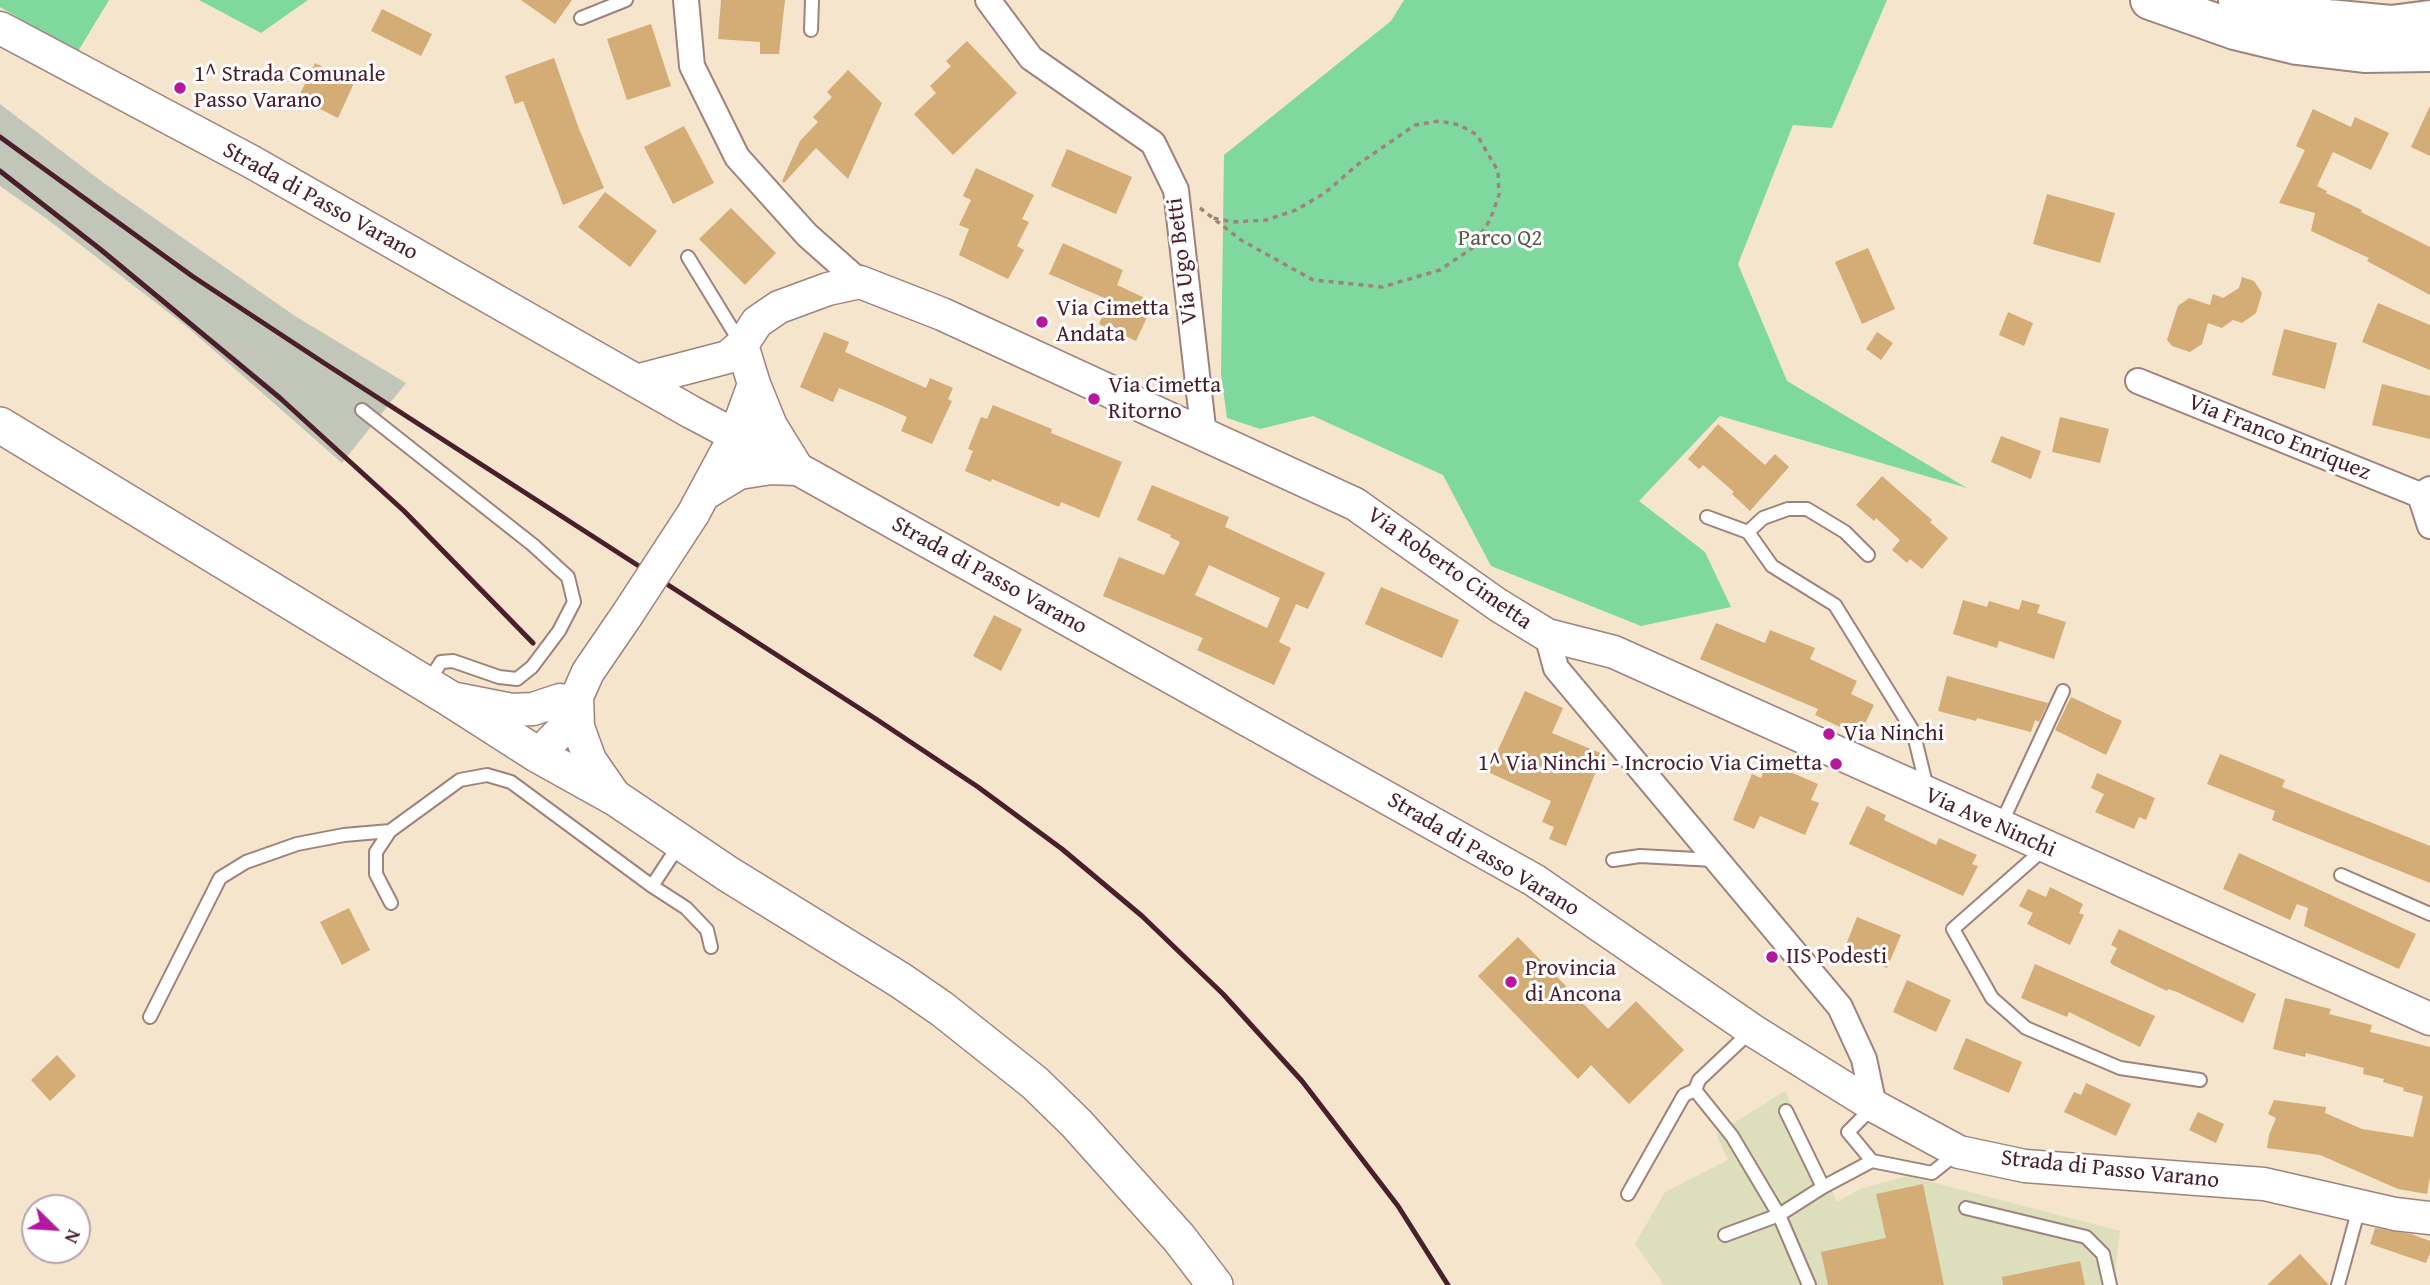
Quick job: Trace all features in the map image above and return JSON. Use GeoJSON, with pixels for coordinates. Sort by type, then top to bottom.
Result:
{"type":"FeatureCollection","features":[{"type":"Feature","properties":{"kind":"highway"},"geometry":{"type":"LineString","coordinates":[[2150,0],[2235,30],[2297,45],[2364,53],[2430,52]]}},
{"type":"Feature","properties":{"kind":"highway"},"geometry":{"type":"LineString","coordinates":[[2238,0],[2328,19],[2391,25],[2430,20]]}},
{"type":"Feature","properties":{"kind":"main road"},"geometry":{"type":"LineString","coordinates":[[0,425],[538,755],[617,799],[900,980],[1035,1083],[1130,1182],[1179,1238],[1215,1285]]}},
{"type":"Feature","properties":{"kind":"street"},"geometry":{"type":"LineString","coordinates":[[686,0],[692,66],[737,157],[807,234],[860,282]]}},
{"type":"Feature","properties":{"kind":"street","name":"Via Ugo Betti"},"geometry":{"type":"LineString","coordinates":[[988,0],[1031,58],[1153,143],[1176,190],[1204,436]]}},
{"type":"Feature","properties":{"kind":"street","name":"Strada di Passo Varano"},"geometry":{"type":"LineString","coordinates":[[0,28],[252,162],[691,412],[1534,880],[1752,1030],[1874,1106],[1959,1152],[2025,1166],[2264,1184],[2395,1214],[2430,1219]]}},
{"type":"Feature","properties":{"kind":"street"},"geometry":{"type":"LineString","coordinates":[[700,503],[706,458],[691,412],[698,382],[735,351],[757,322],[779,307],[828,289],[860,282]]}},
{"type":"Feature","properties":{"kind":"street","name":"Via Roberto Cimetta"},"geometry":{"type":"LineString","coordinates":[[860,282],[942,314],[1356,504],[1498,605],[1547,635],[1556,668],[1840,1007],[1864,1059],[1874,1106]]}},
{"type":"Feature","properties":{"kind":"street"},"geometry":{"type":"LineString","coordinates":[[636,381],[735,351]]}},
{"type":"Feature","properties":{"kind":"street","name":"Strada di Passo Varano"},"geometry":{"type":"LineString","coordinates":[[735,351],[754,384],[771,426],[797,469]]}},
{"type":"Feature","properties":{"kind":"street","name":"Via Franco Enriquez"},"geometry":{"type":"LineString","coordinates":[[2138,381],[2425,492],[2430,526]]}},
{"type":"Feature","properties":{"kind":"street","name":"Strada di Passo Varano"},"geometry":{"type":"LineString","coordinates":[[538,755],[545,724],[575,688],[627,615],[700,503],[735,436],[754,384]]}},
{"type":"Feature","properties":{"kind":"street","name":"Strada di Passo Varano"},"geometry":{"type":"LineString","coordinates":[[700,503],[739,473],[772,468],[797,469]]}},
{"type":"Feature","properties":{"kind":"street","name":"Via Ave Ninchi"},"geometry":{"type":"LineString","coordinates":[[1547,635],[1614,652],[2430,1019]]}},
{"type":"Feature","properties":{"kind":"street"},"geometry":{"type":"LineString","coordinates":[[438,692],[512,710],[533,709],[575,688],[578,727],[590,761],[617,799]]}},
{"type":"Feature","properties":{"kind":"lane"},"geometry":{"type":"LineString","coordinates":[[581,18],[626,0]]}},
{"type":"Feature","properties":{"kind":"lane"},"geometry":{"type":"LineString","coordinates":[[811,30],[812,0]]}},
{"type":"Feature","properties":{"kind":"lane"},"geometry":{"type":"LineString","coordinates":[[688,257],[735,351]]}},
{"type":"Feature","properties":{"kind":"lane"},"geometry":{"type":"LineString","coordinates":[[362,410],[533,545],[568,577],[574,602],[559,631],[532,667],[517,679],[499,677],[453,661],[440,662],[438,692]]}},
{"type":"Feature","properties":{"kind":"lane"},"geometry":{"type":"LineString","coordinates":[[1748,532],[1763,517],[1788,509],[1807,509],[1845,532],[1868,555]]}},
{"type":"Feature","properties":{"kind":"lane"},"geometry":{"type":"LineString","coordinates":[[1707,517],[1748,532],[1772,566],[1835,605],[1913,731],[1928,795]]}},
{"type":"Feature","properties":{"kind":"lane"},"geometry":{"type":"LineString","coordinates":[[2000,827],[2063,691]]}},
{"type":"Feature","properties":{"kind":"lane"},"geometry":{"type":"LineString","coordinates":[[391,902],[376,874],[376,852],[390,831],[460,780],[487,775],[511,782],[686,908],[707,930],[711,947]]}},
{"type":"Feature","properties":{"kind":"lane"},"geometry":{"type":"LineString","coordinates":[[150,1017],[220,878],[246,862],[297,844],[344,835],[390,831]]}},
{"type":"Feature","properties":{"kind":"lane"},"geometry":{"type":"LineString","coordinates":[[652,886],[682,842]]}},
{"type":"Feature","properties":{"kind":"lane"},"geometry":{"type":"LineString","coordinates":[[2045,848],[1953,929],[1992,998],[2026,1028],[2120,1068],[2200,1080]]}},
{"type":"Feature","properties":{"kind":"lane"},"geometry":{"type":"LineString","coordinates":[[1613,860],[1640,856],[1717,860]]}},
{"type":"Feature","properties":{"kind":"lane"},"geometry":{"type":"LineString","coordinates":[[2341,874],[2430,914]]}},
{"type":"Feature","properties":{"kind":"lane"},"geometry":{"type":"LineString","coordinates":[[1628,1194],[1684,1095],[1695,1090],[1699,1080],[1752,1030]]}},
{"type":"Feature","properties":{"kind":"lane"},"geometry":{"type":"LineString","coordinates":[[1695,1090],[1732,1136],[1779,1215],[1809,1285]]}},
{"type":"Feature","properties":{"kind":"lane"},"geometry":{"type":"LineString","coordinates":[[1874,1106],[1848,1132],[1872,1161],[1932,1173],[1959,1152]]}},
{"type":"Feature","properties":{"kind":"lane"},"geometry":{"type":"LineString","coordinates":[[1786,1111],[1823,1187]]}},
{"type":"Feature","properties":{"kind":"lane"},"geometry":{"type":"LineString","coordinates":[[1725,1236],[1779,1215],[1823,1187],[1872,1161]]}},
{"type":"Feature","properties":{"kind":"lane"},"geometry":{"type":"LineString","coordinates":[[2338,1285],[2359,1206]]}},
{"type":"Feature","properties":{"kind":"lane"},"geometry":{"type":"LineString","coordinates":[[1966,1208],[2086,1237],[2103,1254],[2110,1285]]}},
{"type":"Feature","properties":{"kind":"path"},"geometry":{"type":"LineString","coordinates":[[1176,190],[1241,240],[1313,280],[1382,287],[1440,270],[1471,249],[1490,220],[1499,195],[1498,171],[1477,135],[1460,125],[1439,121],[1415,125],[1357,165],[1325,193],[1296,210],[1266,220],[1233,222],[1213,218]]}},
{"type":"Feature","properties":{"kind":"shaded area"},"geometry":{"type":"Polygon","coordinates":[[[0,104],[101,181],[295,316],[406,383],[342,463],[186,326],[0,186],[0,104]]]}},
{"type":"Feature","properties":{"kind":"shaded area"},"geometry":{"type":"Polygon","coordinates":[[[1785,1091],[1837,1202],[1860,1189],[1908,1176],[2120,1231],[2115,1272],[2118,1285],[1664,1285],[1635,1244],[1665,1192],[1728,1160],[1716,1134],[1785,1091]]]}},
{"type":"Feature","properties":{"kind":"green space"},"geometry":{"type":"Polygon","coordinates":[[[0,0],[109,0],[77,53],[0,7],[0,0]]]}},
{"type":"Feature","properties":{"kind":"green space"},"geometry":{"type":"Polygon","coordinates":[[[199,0],[308,0],[261,33],[199,0]]]}},
{"type":"Feature","properties":{"kind":"green space","name":"Parco Q2"},"geometry":{"type":"Polygon","coordinates":[[[1404,0],[1887,0],[1832,128],[1793,125],[1738,264],[1787,381],[1967,488],[1720,416],[1639,501],[1705,552],[1731,607],[1641,626],[1491,566],[1443,475],[1313,416],[1260,429],[1227,418],[1221,374],[1224,155],[1391,21],[1404,0]]]}},
{"type":"Feature","properties":{"kind":"building"},"geometry":{"type":"Polygon","coordinates":[[[521,0],[572,0],[555,24],[521,0]]]}},
{"type":"Feature","properties":{"kind":"building"},"geometry":{"type":"Polygon","coordinates":[[[721,0],[785,0],[779,54],[760,54],[760,42],[718,39],[721,0]]]}},
{"type":"Feature","properties":{"kind":"building"},"geometry":{"type":"Polygon","coordinates":[[[382,9],[432,34],[421,56],[371,31],[382,9]]]}},
{"type":"Feature","properties":{"kind":"building"},"geometry":{"type":"Polygon","coordinates":[[[651,24],[671,86],[627,100],[607,39],[651,24]]]}},
{"type":"Feature","properties":{"kind":"building"},"geometry":{"type":"Polygon","coordinates":[[[967,41],[1017,93],[953,155],[914,114],[936,93],[930,86],[951,66],[946,61],[967,41]]]}},
{"type":"Feature","properties":{"kind":"building"},"geometry":{"type":"Polygon","coordinates":[[[554,58],[579,129],[604,188],[563,205],[523,101],[515,104],[505,76],[554,58]]]}},
{"type":"Feature","properties":{"kind":"building"},"geometry":{"type":"Polygon","coordinates":[[[315,63],[354,83],[338,118],[298,98],[315,63]]]}},
{"type":"Feature","properties":{"kind":"building"},"geometry":{"type":"Polygon","coordinates":[[[848,70],[882,103],[848,179],[816,148],[784,183],[782,181],[800,141],[818,122],[813,117],[832,97],[827,92],[848,70]]]}},
{"type":"Feature","properties":{"kind":"building"},"geometry":{"type":"Polygon","coordinates":[[[2430,106],[2430,156],[2411,147],[2430,106]]]}},
{"type":"Feature","properties":{"kind":"building"},"geometry":{"type":"Polygon","coordinates":[[[2313,109],[2351,127],[2355,117],[2389,133],[2371,170],[2333,152],[2317,186],[2430,247],[2430,295],[2367,261],[2369,258],[2311,231],[2315,213],[2279,203],[2305,150],[2296,146],[2313,109]]]}},
{"type":"Feature","properties":{"kind":"building"},"geometry":{"type":"Polygon","coordinates":[[[684,126],[714,183],[673,204],[644,147],[684,126]]]}},
{"type":"Feature","properties":{"kind":"building"},"geometry":{"type":"Polygon","coordinates":[[[1067,149],[1132,177],[1116,214],[1051,186],[1067,149]]]}},
{"type":"Feature","properties":{"kind":"building"},"geometry":{"type":"Polygon","coordinates":[[[976,168],[1034,195],[1022,219],[1029,222],[1017,246],[1024,250],[1008,279],[959,255],[969,229],[959,225],[971,200],[963,196],[976,168]]]}},
{"type":"Feature","properties":{"kind":"building"},"geometry":{"type":"Polygon","coordinates":[[[605,192],[657,231],[630,267],[578,227],[605,192]]]}},
{"type":"Feature","properties":{"kind":"building"},"geometry":{"type":"Polygon","coordinates":[[[2047,194],[2115,213],[2100,263],[2033,244],[2047,194]]]}},
{"type":"Feature","properties":{"kind":"building"},"geometry":{"type":"Polygon","coordinates":[[[731,208],[776,253],[745,285],[699,239],[731,208]]]}},
{"type":"Feature","properties":{"kind":"building"},"geometry":{"type":"Polygon","coordinates":[[[1063,243],[1123,270],[1117,285],[1147,299],[1141,312],[1148,315],[1136,341],[1099,324],[1109,300],[1049,274],[1063,243]]]}},
{"type":"Feature","properties":{"kind":"building"},"geometry":{"type":"Polygon","coordinates":[[[1868,248],[1895,309],[1862,324],[1835,262],[1868,248]]]}},
{"type":"Feature","properties":{"kind":"building"},"geometry":{"type":"Polygon","coordinates":[[[2242,277],[2254,281],[2262,293],[2256,313],[2242,323],[2233,320],[2222,328],[2208,323],[2202,344],[2190,352],[2172,346],[2167,340],[2178,306],[2189,298],[2210,305],[2213,294],[2223,298],[2239,288],[2242,277]]]}},
{"type":"Feature","properties":{"kind":"building"},"geometry":{"type":"Polygon","coordinates":[[[2378,303],[2430,325],[2430,370],[2362,342],[2378,303]]]}},
{"type":"Feature","properties":{"kind":"building"},"geometry":{"type":"Polygon","coordinates":[[[2008,312],[2033,323],[2024,346],[1999,335],[2008,312]]]}},
{"type":"Feature","properties":{"kind":"building"},"geometry":{"type":"Polygon","coordinates":[[[2284,329],[2337,343],[2325,389],[2272,375],[2284,329]]]}},
{"type":"Feature","properties":{"kind":"building"},"geometry":{"type":"Polygon","coordinates":[[[824,332],[849,342],[845,352],[926,388],[930,378],[953,388],[948,399],[952,401],[932,444],[901,431],[907,417],[878,404],[839,388],[833,402],[800,387],[824,332]]]}},
{"type":"Feature","properties":{"kind":"building"},"geometry":{"type":"Polygon","coordinates":[[[1877,332],[1893,343],[1881,360],[1866,349],[1877,332]]]}},
{"type":"Feature","properties":{"kind":"building"},"geometry":{"type":"Polygon","coordinates":[[[2382,384],[2430,396],[2430,439],[2372,425],[2382,384]]]}},
{"type":"Feature","properties":{"kind":"building"},"geometry":{"type":"Polygon","coordinates":[[[993,405],[1052,429],[1051,433],[1122,462],[1099,518],[1061,502],[1059,507],[992,479],[991,482],[965,471],[973,451],[968,449],[981,417],[987,419],[993,405]]]}},
{"type":"Feature","properties":{"kind":"building"},"geometry":{"type":"Polygon","coordinates":[[[2060,417],[2109,429],[2100,463],[2052,452],[2060,417]]]}},
{"type":"Feature","properties":{"kind":"building"},"geometry":{"type":"Polygon","coordinates":[[[1718,424],[1765,465],[1775,454],[1789,467],[1750,511],[1732,494],[1734,492],[1703,465],[1699,469],[1688,459],[1718,424]]]}},
{"type":"Feature","properties":{"kind":"building"},"geometry":{"type":"Polygon","coordinates":[[[2001,436],[2041,451],[2031,479],[1991,462],[2001,436]]]}},
{"type":"Feature","properties":{"kind":"building"},"geometry":{"type":"Polygon","coordinates":[[[1882,476],[1932,520],[1930,522],[1948,538],[1922,569],[1910,559],[1907,563],[1892,550],[1900,540],[1876,518],[1874,521],[1856,505],[1882,476]]]}},
{"type":"Feature","properties":{"kind":"building"},"geometry":{"type":"Polygon","coordinates":[[[1152,485],[1229,517],[1225,527],[1325,573],[1308,609],[1296,604],[1279,642],[1291,648],[1274,685],[1197,650],[1203,638],[1103,596],[1119,557],[1164,575],[1180,542],[1170,537],[1171,535],[1137,520],[1152,485]],[[1209,565],[1195,595],[1267,628],[1280,598],[1209,565]]]}},
{"type":"Feature","properties":{"kind":"building"},"geometry":{"type":"Polygon","coordinates":[[[1381,587],[1459,620],[1442,658],[1365,624],[1381,587]]]}},
{"type":"Feature","properties":{"kind":"building"},"geometry":{"type":"Polygon","coordinates":[[[1963,600],[1987,607],[1989,601],[2019,610],[2022,600],[2040,605],[2037,613],[2066,622],[2054,659],[1999,641],[1997,648],[1953,634],[1963,600]]]}},
{"type":"Feature","properties":{"kind":"building"},"geometry":{"type":"Polygon","coordinates":[[[994,615],[1022,629],[1001,671],[973,656],[994,615]]]}},
{"type":"Feature","properties":{"kind":"building"},"geometry":{"type":"Polygon","coordinates":[[[1716,623],[1765,643],[1770,630],[1815,648],[1810,659],[1857,681],[1851,694],[1874,705],[1859,736],[1815,715],[1818,709],[1700,659],[1716,623]]]}},
{"type":"Feature","properties":{"kind":"building"},"geometry":{"type":"Polygon","coordinates":[[[1947,676],[2048,703],[2039,722],[2035,720],[2031,732],[1938,711],[1947,676]]]}},
{"type":"Feature","properties":{"kind":"building"},"geometry":{"type":"Polygon","coordinates":[[[1525,691],[1563,708],[1552,733],[1603,754],[1566,846],[1549,839],[1554,827],[1542,822],[1551,801],[1488,772],[1525,691]]]}},
{"type":"Feature","properties":{"kind":"building"},"geometry":{"type":"Polygon","coordinates":[[[2071,697],[2122,721],[2106,755],[2055,730],[2071,697]]]}},
{"type":"Feature","properties":{"kind":"building"},"geometry":{"type":"Polygon","coordinates":[[[2220,754],[2285,780],[2282,787],[2430,846],[2430,883],[2272,820],[2275,811],[2207,784],[2220,754]]]}},
{"type":"Feature","properties":{"kind":"building"},"geometry":{"type":"Polygon","coordinates":[[[1767,762],[1818,784],[1811,800],[1819,803],[1805,835],[1760,816],[1754,829],[1733,820],[1752,774],[1761,778],[1767,762]]]}},
{"type":"Feature","properties":{"kind":"building"},"geometry":{"type":"Polygon","coordinates":[[[2097,773],[2155,798],[2146,820],[2139,817],[2134,829],[2095,812],[2104,794],[2091,788],[2097,773]]]}},
{"type":"Feature","properties":{"kind":"building"},"geometry":{"type":"Polygon","coordinates":[[[1867,806],[1886,815],[1884,820],[1936,845],[1939,838],[1977,855],[1972,864],[1978,866],[1963,896],[1849,844],[1867,806]]]}},
{"type":"Feature","properties":{"kind":"building"},"geometry":{"type":"Polygon","coordinates":[[[2239,853],[2416,934],[2399,969],[2304,926],[2308,908],[2297,904],[2290,920],[2223,889],[2239,853]]]}},
{"type":"Feature","properties":{"kind":"building"},"geometry":{"type":"Polygon","coordinates":[[[2050,887],[2083,904],[2079,913],[2084,915],[2070,945],[2027,924],[2033,913],[2019,906],[2028,889],[2046,897],[2050,887]]]}},
{"type":"Feature","properties":{"kind":"building"},"geometry":{"type":"Polygon","coordinates":[[[349,908],[370,950],[342,965],[320,922],[349,908]]]}},
{"type":"Feature","properties":{"kind":"building"},"geometry":{"type":"Polygon","coordinates":[[[1857,917],[1901,935],[1887,968],[1844,950],[1857,917]]]}},
{"type":"Feature","properties":{"kind":"building"},"geometry":{"type":"Polygon","coordinates":[[[2119,929],[2256,994],[2243,1023],[2113,965],[2110,962],[2117,948],[2111,945],[2119,929]]]}},
{"type":"Feature","properties":{"kind":"building"},"geometry":{"type":"Polygon","coordinates":[[[1518,937],[1608,1029],[1636,1001],[1684,1050],[1629,1104],[1591,1065],[1578,1079],[1478,976],[1518,937]]]}},
{"type":"Feature","properties":{"kind":"building"},"geometry":{"type":"Polygon","coordinates":[[[2035,964],[2155,1016],[2140,1047],[2069,1012],[2067,1017],[2021,998],[2035,964]]]}},
{"type":"Feature","properties":{"kind":"building"},"geometry":{"type":"Polygon","coordinates":[[[1907,980],[1951,1000],[1936,1032],[1893,1012],[1907,980]]]}},
{"type":"Feature","properties":{"kind":"building"},"geometry":{"type":"Polygon","coordinates":[[[2285,998],[2331,1009],[2329,1014],[2372,1025],[2370,1032],[2430,1047],[2430,1177],[2427,1194],[2398,1189],[2320,1155],[2267,1148],[2276,1118],[2268,1114],[2274,1100],[2326,1107],[2325,1113],[2362,1129],[2413,1137],[2423,1096],[2403,1091],[2404,1088],[2383,1082],[2384,1079],[2363,1074],[2364,1068],[2306,1053],[2305,1057],[2273,1049],[2285,998]]]}},
{"type":"Feature","properties":{"kind":"building"},"geometry":{"type":"Polygon","coordinates":[[[1966,1038],[2022,1062],[2009,1093],[1953,1069],[1966,1038]]]}},
{"type":"Feature","properties":{"kind":"building"},"geometry":{"type":"Polygon","coordinates":[[[57,1055],[76,1076],[50,1101],[31,1080],[57,1055]]]}},
{"type":"Feature","properties":{"kind":"building"},"geometry":{"type":"Polygon","coordinates":[[[2086,1083],[2131,1104],[2116,1136],[2064,1112],[2074,1092],[2081,1095],[2086,1083]]]}},
{"type":"Feature","properties":{"kind":"building"},"geometry":{"type":"Polygon","coordinates":[[[2198,1112],[2224,1124],[2216,1143],[2189,1130],[2198,1112]]]}},
{"type":"Feature","properties":{"kind":"building"},"geometry":{"type":"Polygon","coordinates":[[[1923,1184],[1944,1285],[1828,1285],[1821,1252],[1886,1238],[1876,1194],[1923,1184]]]}},
{"type":"Feature","properties":{"kind":"building"},"geometry":{"type":"Polygon","coordinates":[[[2375,1228],[2411,1234],[2430,1241],[2430,1253],[2426,1263],[2370,1244],[2375,1228]]]}},
{"type":"Feature","properties":{"kind":"building"},"geometry":{"type":"Polygon","coordinates":[[[2300,1254],[2329,1285],[2267,1285],[2300,1254]]]}},
{"type":"Feature","properties":{"kind":"building"},"geometry":{"type":"Polygon","coordinates":[[[2080,1261],[2085,1285],[2003,1285],[2002,1277],[2080,1261]]]}},
{"type":"Feature","properties":{"kind":"railway"},"geometry":{"type":"LineString","coordinates":[[0,137],[192,276],[876,719],[978,787],[1062,849],[1142,916],[1223,994],[1302,1081],[1398,1206],[1448,1285]]}},
{"type":"Feature","properties":{"kind":"railway"},"geometry":{"type":"LineString","coordinates":[[0,171],[100,249],[280,398],[404,511],[533,643]]}},
{"type":"Feature","properties":{"kind":"place","name":"1^ Strada Comunale Passo Varano"},"geometry":{"type":"Point","coordinates":[180,88]}},
{"type":"Feature","properties":{"kind":"place","name":"Via Cimetta Andata"},"geometry":{"type":"Point","coordinates":[1042,322]}},
{"type":"Feature","properties":{"kind":"place","name":"Via Cimetta Ritorno"},"geometry":{"type":"Point","coordinates":[1094,399]}},
{"type":"Feature","properties":{"kind":"place","name":"Via Ninchi"},"geometry":{"type":"Point","coordinates":[1829,734]}},
{"type":"Feature","properties":{"kind":"place","name":"1^ Via Ninchi - Incrocio Via Cimetta"},"geometry":{"type":"Point","coordinates":[1836,764]}},
{"type":"Feature","properties":{"kind":"place","name":"IIS Podesti"},"geometry":{"type":"Point","coordinates":[1772,957]}},
{"type":"Feature","properties":{"kind":"place","name":"Provincia di Ancona"},"geometry":{"type":"Point","coordinates":[1511,982]}}]}
